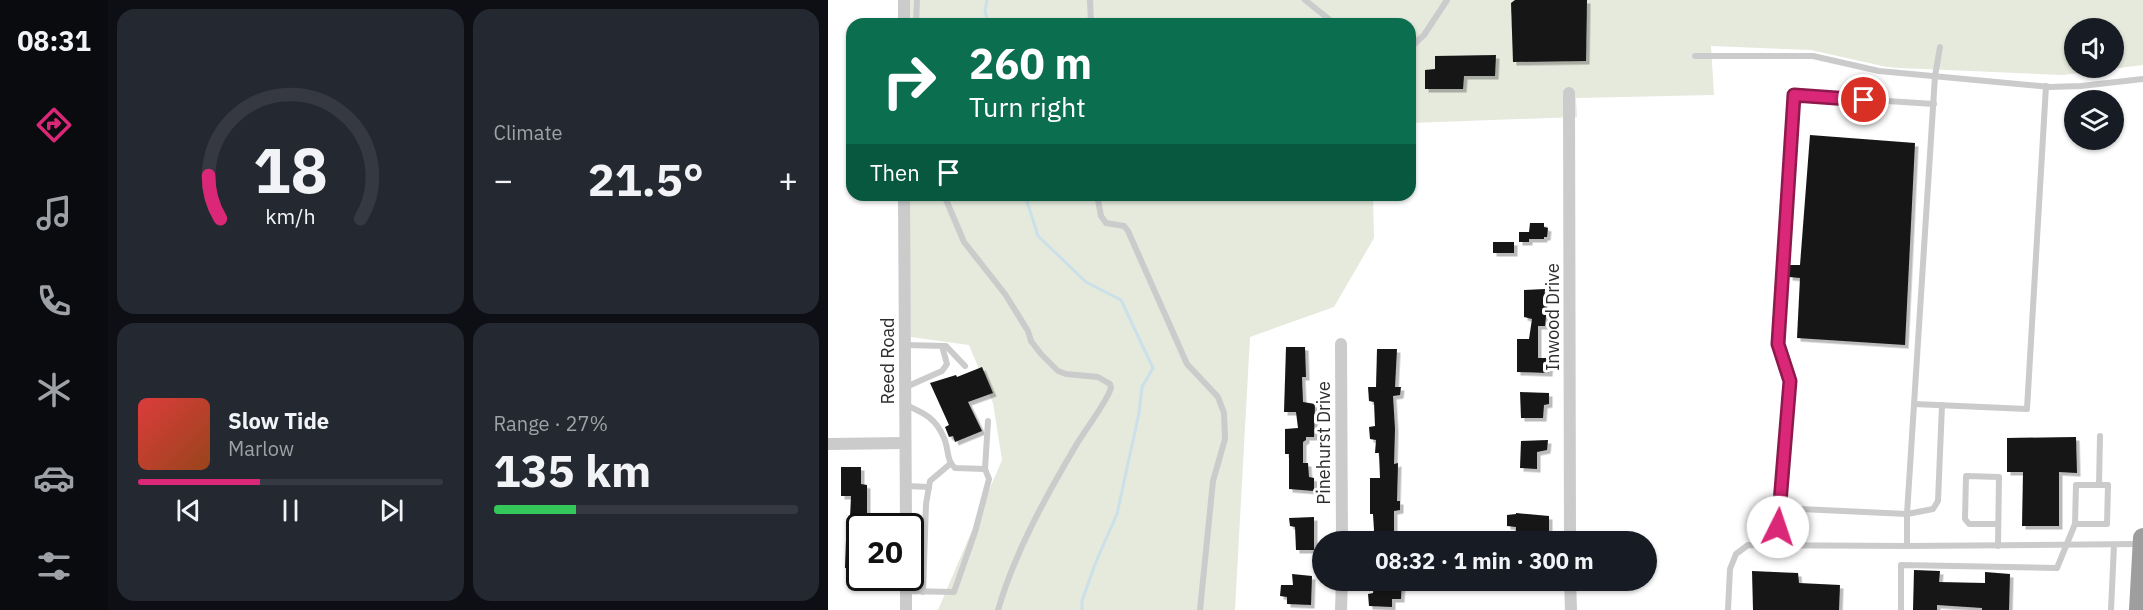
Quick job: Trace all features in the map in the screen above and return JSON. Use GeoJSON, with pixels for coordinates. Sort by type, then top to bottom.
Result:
{"type":"FeatureCollection","features":[{"type":"Feature","properties":{"kind":"highway"},"geometry":{"type":"LineString","coordinates":[[2139,610],[2143,538]]}},
{"type":"Feature","properties":{"kind":"street"},"geometry":{"type":"LineString","coordinates":[[904,0],[904,18]]}},
{"type":"Feature","properties":{"kind":"street","name":"Inwood Drive"},"geometry":{"type":"LineString","coordinates":[[1569,93],[1570,531]]}},
{"type":"Feature","properties":{"kind":"street","name":"Reed Road"},"geometry":{"type":"LineString","coordinates":[[904,201],[906,513]]}},
{"type":"Feature","properties":{"kind":"street","name":"Pinehurst Drive"},"geometry":{"type":"LineString","coordinates":[[1341,344],[1342,531]]}},
{"type":"Feature","properties":{"kind":"street"},"geometry":{"type":"LineString","coordinates":[[828,444],[905,443]]}},
{"type":"Feature","properties":{"kind":"street"},"geometry":{"type":"LineString","coordinates":[[906,591],[906,610]]}},
{"type":"Feature","properties":{"kind":"street"},"geometry":{"type":"LineString","coordinates":[[1341,610],[1342,591]]}},
{"type":"Feature","properties":{"kind":"street"},"geometry":{"type":"LineString","coordinates":[[1570,591],[1570,610]]}},
{"type":"Feature","properties":{"kind":"lane"},"geometry":{"type":"LineString","coordinates":[[916,18],[917,0]]}},
{"type":"Feature","properties":{"kind":"lane"},"geometry":{"type":"LineString","coordinates":[[1090,0],[1091,18]]}},
{"type":"Feature","properties":{"kind":"lane"},"geometry":{"type":"LineString","coordinates":[[1305,0],[1328,18]]}},
{"type":"Feature","properties":{"kind":"lane"},"geometry":{"type":"LineString","coordinates":[[1416,42],[1424,35],[1447,0]]}},
{"type":"Feature","properties":{"kind":"lane"},"geometry":{"type":"LineString","coordinates":[[1907,546],[1907,514],[1935,76],[1940,47]]}},
{"type":"Feature","properties":{"kind":"lane"},"geometry":{"type":"LineString","coordinates":[[1695,56],[1813,56],[1879,71],[2046,86],[2081,86],[2143,79]]}},
{"type":"Feature","properties":{"kind":"lane"},"geometry":{"type":"LineString","coordinates":[[1914,404],[2027,409],[2046,86]]}},
{"type":"Feature","properties":{"kind":"lane"},"geometry":{"type":"LineString","coordinates":[[1777,546],[1790,381],[1778,344],[1794,95],[1934,104]]}},
{"type":"Feature","properties":{"kind":"lane"},"geometry":{"type":"LineString","coordinates":[[947,201],[964,242],[1005,294],[1028,331],[1031,341],[1041,354],[1058,371],[1098,377],[1110,384],[1111,388],[1080,437],[1044,503],[1023,545],[998,610]]}},
{"type":"Feature","properties":{"kind":"lane"},"geometry":{"type":"LineString","coordinates":[[1098,201],[1101,216],[1106,223],[1124,226],[1128,231],[1187,364],[1223,406],[1226,425],[1225,439],[1213,482],[1200,610]]}},
{"type":"Feature","properties":{"kind":"lane"},"geometry":{"type":"LineString","coordinates":[[905,345],[946,346],[965,366]]}},
{"type":"Feature","properties":{"kind":"lane"},"geometry":{"type":"LineString","coordinates":[[905,387],[942,371],[947,364],[942,346]]}},
{"type":"Feature","properties":{"kind":"lane"},"geometry":{"type":"LineString","coordinates":[[905,405],[928,415],[944,438],[950,464],[955,468],[985,469]]}},
{"type":"Feature","properties":{"kind":"lane"},"geometry":{"type":"LineString","coordinates":[[1779,508],[1907,514],[1933,509],[1938,501],[1942,405]]}},
{"type":"Feature","properties":{"kind":"lane"},"geometry":{"type":"LineString","coordinates":[[906,591],[954,592],[975,532],[989,479],[985,469],[988,421]]}},
{"type":"Feature","properties":{"kind":"lane"},"geometry":{"type":"LineString","coordinates":[[2099,484],[2100,436]]}},
{"type":"Feature","properties":{"kind":"lane"},"geometry":{"type":"LineString","coordinates":[[923,592],[924,529],[930,481],[950,464]]}},
{"type":"Feature","properties":{"kind":"lane"},"geometry":{"type":"LineString","coordinates":[[1998,524],[1969,524],[1965,519],[1966,476],[1999,477],[1998,546]]}},
{"type":"Feature","properties":{"kind":"lane"},"geometry":{"type":"LineString","coordinates":[[1901,610],[1902,565],[2057,568],[2075,524],[2076,485],[2108,485],[2107,524],[2075,524]]}},
{"type":"Feature","properties":{"kind":"lane"},"geometry":{"type":"LineString","coordinates":[[906,486],[929,487]]}},
{"type":"Feature","properties":{"kind":"lane"},"geometry":{"type":"LineString","coordinates":[[1728,610],[1730,569],[1736,554],[1748,545],[2065,546],[2143,543]]}},
{"type":"Feature","properties":{"kind":"lane"},"geometry":{"type":"LineString","coordinates":[[2111,610],[2114,545]]}},
{"type":"Feature","properties":{"kind":"shaded area"},"geometry":{"type":"Polygon","coordinates":[[[905,0],[2143,0],[2143,65],[2124,67],[2124,18],[2064,18],[2064,75],[1887,67],[1811,50],[1711,46],[1714,95],[1576,98],[1577,117],[1416,123],[1416,18],[906,18],[905,0]]]}},
{"type":"Feature","properties":{"kind":"shaded area"},"geometry":{"type":"Polygon","coordinates":[[[908,201],[1373,201],[1374,238],[1334,307],[1250,337],[1235,610],[938,610],[1002,460],[993,403],[969,345],[911,337],[908,201]]]}},
{"type":"Feature","properties":{"kind":"building"},"geometry":{"type":"Polygon","coordinates":[[[1515,0],[1587,0],[1586,61],[1513,62],[1511,3],[1515,0]]]}},
{"type":"Feature","properties":{"kind":"building"},"geometry":{"type":"Polygon","coordinates":[[[1496,55],[1495,76],[1464,76],[1463,89],[1425,89],[1425,70],[1435,69],[1435,56],[1496,55]]]}},
{"type":"Feature","properties":{"kind":"building"},"geometry":{"type":"Polygon","coordinates":[[[1810,135],[1915,143],[1905,345],[1797,338],[1800,278],[1789,277],[1790,265],[1800,265],[1810,135]]]}},
{"type":"Feature","properties":{"kind":"building"},"geometry":{"type":"Polygon","coordinates":[[[1530,223],[1544,223],[1544,227],[1548,228],[1547,237],[1519,242],[1519,232],[1529,232],[1530,223]]]}},
{"type":"Feature","properties":{"kind":"building"},"geometry":{"type":"Polygon","coordinates":[[[1493,242],[1514,242],[1514,253],[1493,253],[1493,242]]]}},
{"type":"Feature","properties":{"kind":"building"},"geometry":{"type":"Polygon","coordinates":[[[1545,289],[1544,306],[1547,307],[1545,326],[1538,326],[1538,358],[1550,358],[1549,373],[1517,372],[1517,339],[1529,339],[1532,319],[1524,317],[1524,290],[1545,289]]]}},
{"type":"Feature","properties":{"kind":"building"},"geometry":{"type":"Polygon","coordinates":[[[1286,347],[1305,347],[1306,377],[1302,377],[1303,402],[1315,404],[1314,437],[1306,437],[1303,442],[1303,463],[1308,463],[1309,477],[1314,478],[1314,491],[1289,489],[1289,454],[1285,454],[1285,429],[1298,428],[1296,412],[1284,412],[1286,347]]]}},
{"type":"Feature","properties":{"kind":"building"},"geometry":{"type":"Polygon","coordinates":[[[1377,349],[1397,349],[1395,387],[1401,387],[1400,395],[1393,396],[1394,464],[1398,463],[1397,501],[1400,501],[1400,510],[1394,511],[1394,531],[1374,531],[1373,514],[1370,514],[1370,478],[1380,478],[1379,453],[1375,453],[1376,440],[1370,439],[1369,427],[1375,426],[1374,402],[1369,401],[1368,387],[1376,387],[1377,349]]]}},
{"type":"Feature","properties":{"kind":"building"},"geometry":{"type":"Polygon","coordinates":[[[982,367],[993,393],[968,402],[982,431],[955,442],[953,436],[949,437],[945,427],[949,425],[930,383],[956,375],[957,377],[982,367]]]}},
{"type":"Feature","properties":{"kind":"building"},"geometry":{"type":"Polygon","coordinates":[[[1520,392],[1549,393],[1549,404],[1544,405],[1543,418],[1521,418],[1520,392]]]}},
{"type":"Feature","properties":{"kind":"building"},"geometry":{"type":"Polygon","coordinates":[[[2076,437],[2077,473],[2059,472],[2059,526],[2022,526],[2023,472],[2007,472],[2007,438],[2076,437]]]}},
{"type":"Feature","properties":{"kind":"building"},"geometry":{"type":"Polygon","coordinates":[[[1548,440],[1547,450],[1537,452],[1537,469],[1520,468],[1521,441],[1548,440]]]}},
{"type":"Feature","properties":{"kind":"building"},"geometry":{"type":"Polygon","coordinates":[[[841,467],[861,467],[861,484],[867,485],[867,513],[850,513],[851,496],[841,496],[841,467]]]}},
{"type":"Feature","properties":{"kind":"building"},"geometry":{"type":"Polygon","coordinates":[[[1507,515],[1549,516],[1549,531],[1516,531],[1516,527],[1507,526],[1507,515]]]}},
{"type":"Feature","properties":{"kind":"building"},"geometry":{"type":"Polygon","coordinates":[[[1314,517],[1312,550],[1296,550],[1295,527],[1290,526],[1289,518],[1314,517]]]}},
{"type":"Feature","properties":{"kind":"building"},"geometry":{"type":"Polygon","coordinates":[[[1914,570],[1940,571],[1939,582],[1985,583],[1985,572],[2010,574],[2009,610],[1982,610],[1982,608],[1937,605],[1937,610],[1913,610],[1914,570]]]}},
{"type":"Feature","properties":{"kind":"building"},"geometry":{"type":"Polygon","coordinates":[[[1752,571],[1798,573],[1799,583],[1840,585],[1839,610],[1753,610],[1752,571]]]}},
{"type":"Feature","properties":{"kind":"building"},"geometry":{"type":"Polygon","coordinates":[[[1292,574],[1312,576],[1311,605],[1287,604],[1287,597],[1280,596],[1281,585],[1293,585],[1292,574]]]}},
{"type":"Feature","properties":{"kind":"building"},"geometry":{"type":"Polygon","coordinates":[[[1373,591],[1401,591],[1401,599],[1392,599],[1392,607],[1369,606],[1368,594],[1373,591]]]}},
{"type":"Feature","properties":{"kind":"waterway"},"geometry":{"type":"LineString","coordinates":[[987,0],[987,18]]}},
{"type":"Feature","properties":{"kind":"waterway"},"geometry":{"type":"LineString","coordinates":[[1027,201],[1038,236],[1086,282],[1121,300],[1153,368],[1142,387],[1139,413],[1117,514],[1095,564],[1082,601],[1082,610]]}},
{"type":"Feature","properties":{"kind":"route"},"geometry":{"type":"LineString","coordinates":[[1778,527],[1790,381],[1778,344],[1794,95],[1864,100]]}}]}
